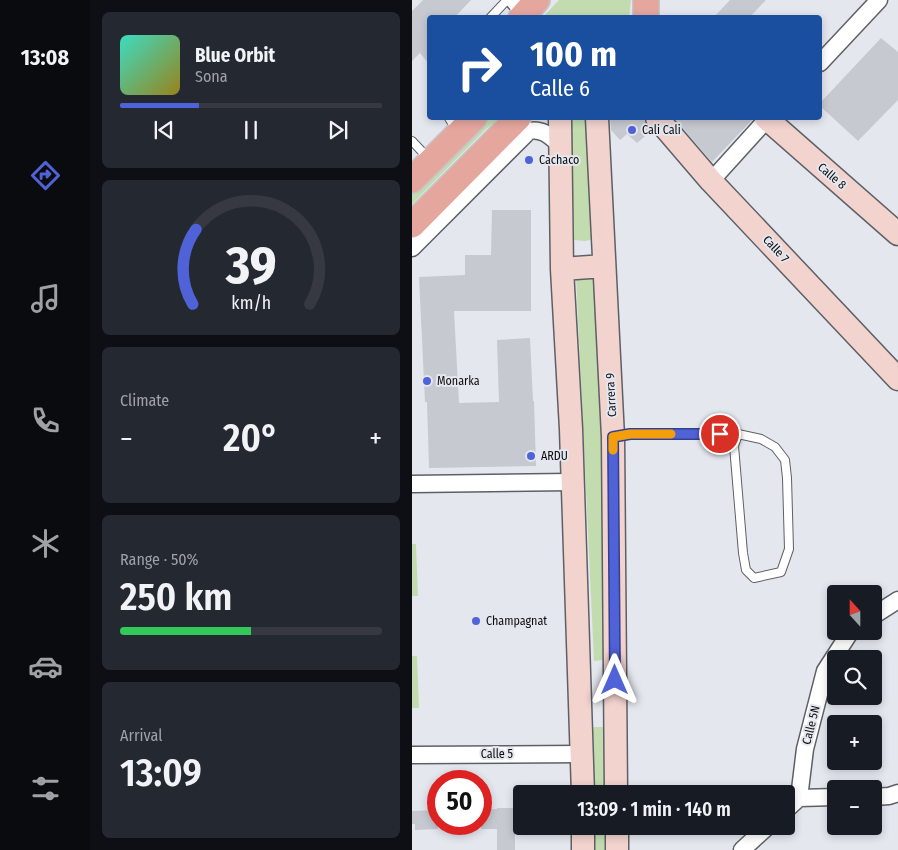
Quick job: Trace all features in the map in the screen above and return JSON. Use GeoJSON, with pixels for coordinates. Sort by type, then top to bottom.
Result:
{"type":"FeatureCollection","features":[{"type":"Feature","properties":{"kind":"main road"},"geometry":{"type":"LineString","coordinates":[[646,0],[646,15]]}},
{"type":"Feature","properties":{"kind":"main road"},"geometry":{"type":"LineString","coordinates":[[412,225],[516,120]]}},
{"type":"Feature","properties":{"kind":"main road"},"geometry":{"type":"LineString","coordinates":[[560,120],[562,269],[583,785]]}},
{"type":"Feature","properties":{"kind":"main road","name":"Carrera 9"},"geometry":{"type":"LineString","coordinates":[[598,120],[613,437],[616,785]]}},
{"type":"Feature","properties":{"kind":"main road","name":"Calle 7"},"geometry":{"type":"LineString","coordinates":[[659,120],[711,181],[898,379]]}},
{"type":"Feature","properties":{"kind":"main road","name":"Calle 8"},"geometry":{"type":"LineString","coordinates":[[769,120],[898,234]]}},
{"type":"Feature","properties":{"kind":"main road"},"geometry":{"type":"LineString","coordinates":[[412,180],[431,161],[461,123]]}},
{"type":"Feature","properties":{"kind":"main road"},"geometry":{"type":"LineString","coordinates":[[562,269],[604,266]]}},
{"type":"Feature","properties":{"kind":"main road"},"geometry":{"type":"LineString","coordinates":[[580,700],[616,699]]}},
{"type":"Feature","properties":{"kind":"main road"},"geometry":{"type":"LineString","coordinates":[[583,835],[584,850]]}},
{"type":"Feature","properties":{"kind":"main road"},"geometry":{"type":"LineString","coordinates":[[617,835],[617,850]]}},
{"type":"Feature","properties":{"kind":"street"},"geometry":{"type":"LineString","coordinates":[[822,61],[879,0]]}},
{"type":"Feature","properties":{"kind":"street"},"geometry":{"type":"LineString","coordinates":[[711,181],[765,120]]}},
{"type":"Feature","properties":{"kind":"street"},"geometry":{"type":"LineString","coordinates":[[412,248],[529,131],[539,130],[544,132],[560,145]]}},
{"type":"Feature","properties":{"kind":"street"},"geometry":{"type":"LineString","coordinates":[[412,484],[572,482]]}},
{"type":"Feature","properties":{"kind":"street"},"geometry":{"type":"LineString","coordinates":[[882,610],[898,600]]}},
{"type":"Feature","properties":{"kind":"street","name":"Calle 5N"},"geometry":{"type":"LineString","coordinates":[[799,798],[805,750],[824,672],[845,640]]}},
{"type":"Feature","properties":{"kind":"street","name":"Calle 5"},"geometry":{"type":"LineString","coordinates":[[412,755],[582,754]]}},
{"type":"Feature","properties":{"kind":"street"},"geometry":{"type":"LineString","coordinates":[[882,796],[898,793]]}},
{"type":"Feature","properties":{"kind":"street"},"geometry":{"type":"LineString","coordinates":[[795,802],[799,798],[827,797]]}},
{"type":"Feature","properties":{"kind":"street"},"geometry":{"type":"LineString","coordinates":[[742,850],[758,835]]}},
{"type":"Feature","properties":{"kind":"lane"},"geometry":{"type":"LineString","coordinates":[[498,15],[521,6]]}},
{"type":"Feature","properties":{"kind":"lane"},"geometry":{"type":"LineString","coordinates":[[412,141],[431,161]]}},
{"type":"Feature","properties":{"kind":"lane"},"geometry":{"type":"LineString","coordinates":[[613,437],[630,434],[738,434],[762,439],[774,446],[785,460],[789,549],[781,572],[754,578],[746,570],[743,553],[734,446],[738,434]]}},
{"type":"Feature","properties":{"kind":"green space"},"geometry":{"type":"Polygon","coordinates":[[[559,0],[631,0],[629,15],[545,15],[559,0]]]}},
{"type":"Feature","properties":{"kind":"green space"},"geometry":{"type":"Polygon","coordinates":[[[480,120],[497,120],[487,128],[412,204],[412,189],[480,120]]]}},
{"type":"Feature","properties":{"kind":"green space"},"geometry":{"type":"Polygon","coordinates":[[[565,120],[586,120],[598,238],[585,241],[573,240],[565,120]]]}},
{"type":"Feature","properties":{"kind":"green space"},"geometry":{"type":"Polygon","coordinates":[[[576,276],[600,276],[609,659],[594,661],[576,276]]]}},
{"type":"Feature","properties":{"kind":"green space"},"geometry":{"type":"Polygon","coordinates":[[[412,544],[416,544],[418,596],[412,596],[412,544]]]}},
{"type":"Feature","properties":{"kind":"green space"},"geometry":{"type":"Polygon","coordinates":[[[412,656],[417,656],[419,708],[412,708],[412,656]]]}},
{"type":"Feature","properties":{"kind":"green space"},"geometry":{"type":"Polygon","coordinates":[[[588,727],[605,727],[606,785],[590,785],[588,727]]]}},
{"type":"Feature","properties":{"kind":"green space"},"geometry":{"type":"Polygon","coordinates":[[[590,835],[607,835],[608,850],[591,850],[590,835]]]}},
{"type":"Feature","properties":{"kind":"building"},"geometry":{"type":"Polygon","coordinates":[[[423,0],[471,0],[457,15],[427,15],[427,61],[420,53],[412,61],[412,11],[423,0]]]}},
{"type":"Feature","properties":{"kind":"building"},"geometry":{"type":"Polygon","coordinates":[[[730,0],[766,0],[752,15],[716,15],[730,0]]]}},
{"type":"Feature","properties":{"kind":"building"},"geometry":{"type":"Polygon","coordinates":[[[881,38],[898,52],[898,100],[858,141],[822,108],[822,101],[881,38]]]}},
{"type":"Feature","properties":{"kind":"building","name":"Cali Cali"},"geometry":{"type":"Polygon","coordinates":[[[610,120],[645,120],[651,131],[637,143],[627,134],[620,140],[611,130],[610,120]]]}},
{"type":"Feature","properties":{"kind":"building"},"geometry":{"type":"Polygon","coordinates":[[[676,120],[752,120],[712,162],[676,120]]]}},
{"type":"Feature","properties":{"kind":"building"},"geometry":{"type":"Polygon","coordinates":[[[492,210],[531,210],[531,311],[454,311],[459,403],[499,402],[497,340],[530,338],[536,466],[429,468],[419,277],[465,275],[465,255],[491,255],[492,210]]]}},
{"type":"Feature","properties":{"kind":"building"},"geometry":{"type":"Polygon","coordinates":[[[513,808],[515,850],[497,850],[497,829],[492,829],[492,809],[513,808]]]}},
{"type":"Feature","properties":{"kind":"building"},"geometry":{"type":"Polygon","coordinates":[[[427,810],[427,829],[415,830],[415,824],[412,824],[412,811],[427,810]]]}},
{"type":"Feature","properties":{"kind":"slow traffic"},"geometry":{"type":"LineString","coordinates":[[613,450],[613,437],[630,434],[671,434]]}},
{"type":"Feature","properties":{"kind":"place","name":"Cali Cali"},"geometry":{"type":"Point","coordinates":[632,130]}},
{"type":"Feature","properties":{"kind":"place","name":"Cachaco"},"geometry":{"type":"Point","coordinates":[529,160]}},
{"type":"Feature","properties":{"kind":"place","name":"Monarka"},"geometry":{"type":"Point","coordinates":[427,381]}},
{"type":"Feature","properties":{"kind":"place","name":"ARDU"},"geometry":{"type":"Point","coordinates":[531,456]}},
{"type":"Feature","properties":{"kind":"place","name":"Champagnat"},"geometry":{"type":"Point","coordinates":[476,621]}},
{"type":"Feature","properties":{"kind":"route"},"geometry":{"type":"LineString","coordinates":[[615,680],[613,437],[630,434],[720,434]]}}]}
